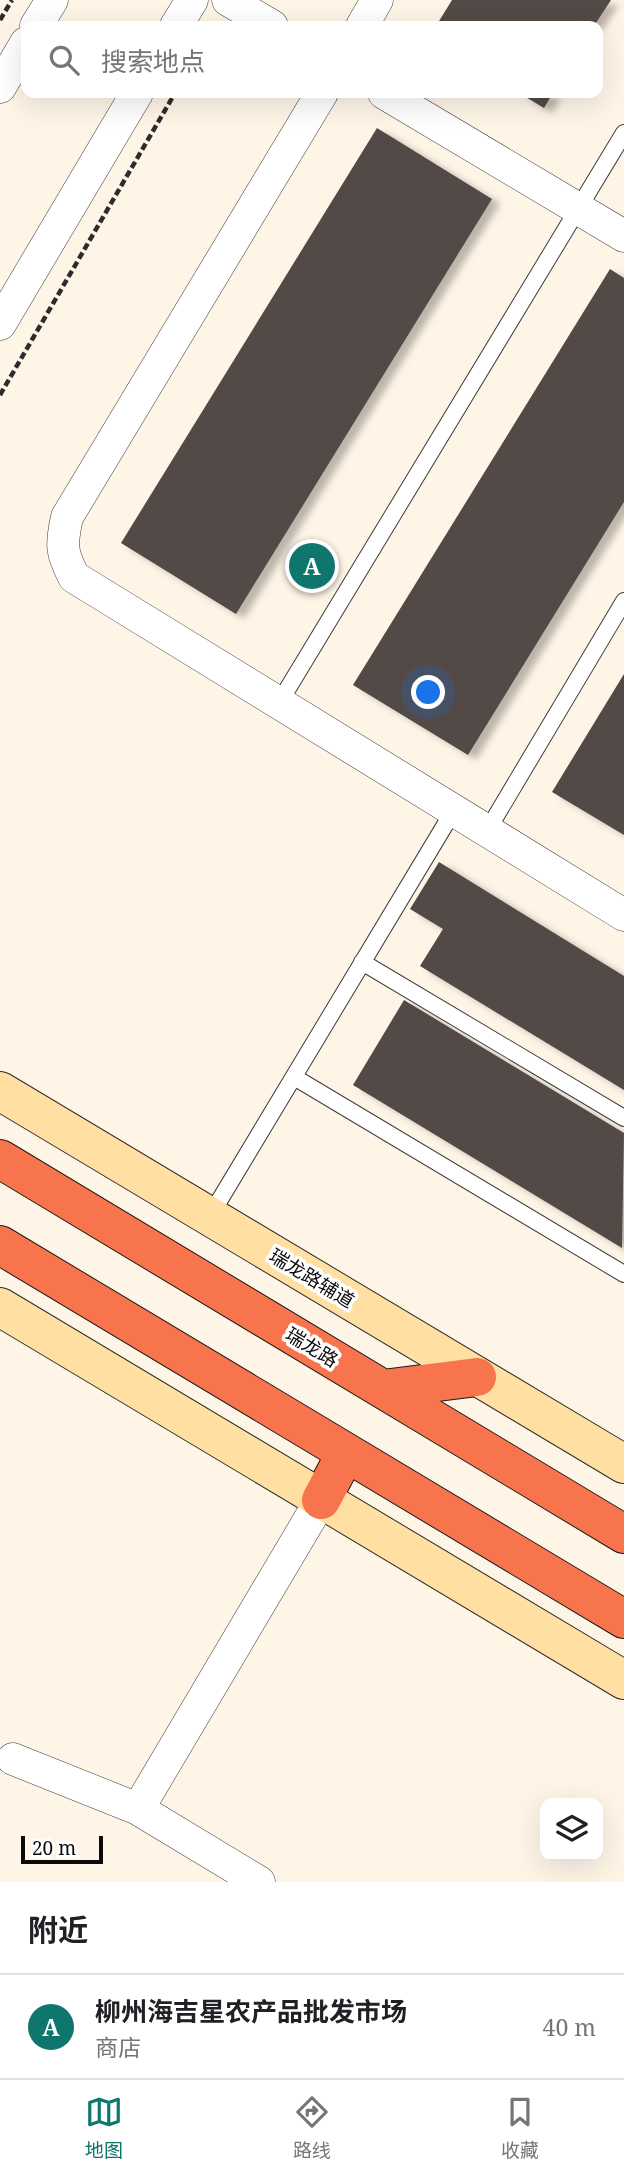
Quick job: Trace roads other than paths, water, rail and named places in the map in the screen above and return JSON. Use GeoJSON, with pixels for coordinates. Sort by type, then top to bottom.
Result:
{"type":"FeatureCollection","features":[{"type":"Feature","properties":{"kind":"highway","name":"瑞龙路"},"geometry":{"type":"LineString","coordinates":[[0,1159],[624,1534]]}},
{"type":"Feature","properties":{"kind":"highway"},"geometry":{"type":"LineString","coordinates":[[0,1245],[624,1619]]}},
{"type":"Feature","properties":{"kind":"highway"},"geometry":{"type":"LineString","coordinates":[[383,1389],[477,1377]]}},
{"type":"Feature","properties":{"kind":"highway"},"geometry":{"type":"LineString","coordinates":[[321,1500],[346,1453]]}},
{"type":"Feature","properties":{"kind":"main road","name":"瑞龙路辅道"},"geometry":{"type":"LineString","coordinates":[[0,1091],[624,1464]]}},
{"type":"Feature","properties":{"kind":"main road"},"geometry":{"type":"LineString","coordinates":[[0,1307],[624,1680]]}},
{"type":"Feature","properties":{"kind":"street"},"geometry":{"type":"LineString","coordinates":[[39,21],[52,0]]}},
{"type":"Feature","properties":{"kind":"street"},"geometry":{"type":"LineString","coordinates":[[179,21],[192,0]]}},
{"type":"Feature","properties":{"kind":"street"},"geometry":{"type":"LineString","coordinates":[[228,0],[264,21]]}},
{"type":"Feature","properties":{"kind":"street"},"geometry":{"type":"LineString","coordinates":[[365,21],[377,0]]}},
{"type":"Feature","properties":{"kind":"street"},"geometry":{"type":"LineString","coordinates":[[0,87],[21,51]]}},
{"type":"Feature","properties":{"kind":"street"},"geometry":{"type":"LineString","coordinates":[[0,324],[134,98]]}},
{"type":"Feature","properties":{"kind":"street"},"geometry":{"type":"LineString","coordinates":[[319,98],[67,517],[61,544],[64,557],[74,577],[624,915]]}},
{"type":"Feature","properties":{"kind":"street"},"geometry":{"type":"LineString","coordinates":[[392,98],[624,236]]}},
{"type":"Feature","properties":{"kind":"street"},"geometry":{"type":"LineString","coordinates":[[138,1809],[321,1500]]}},
{"type":"Feature","properties":{"kind":"street"},"geometry":{"type":"LineString","coordinates":[[13,1759],[138,1809],[259,1882]]}},
{"type":"Feature","properties":{"kind":"lane"},"geometry":{"type":"LineString","coordinates":[[279,703],[624,133]]}},
{"type":"Feature","properties":{"kind":"lane"},"geometry":{"type":"LineString","coordinates":[[486,831],[624,601]]}},
{"type":"Feature","properties":{"kind":"lane"},"geometry":{"type":"LineString","coordinates":[[209,1217],[454,810]]}},
{"type":"Feature","properties":{"kind":"lane"},"geometry":{"type":"LineString","coordinates":[[362,962],[624,1118]]}},
{"type":"Feature","properties":{"kind":"lane"},"geometry":{"type":"LineString","coordinates":[[294,1077],[624,1274]]}},
{"type":"Feature","properties":{"kind":"place","name":"柳州海吉星农产品批发市场"},"geometry":{"type":"Point","coordinates":[312,566]}}]}
